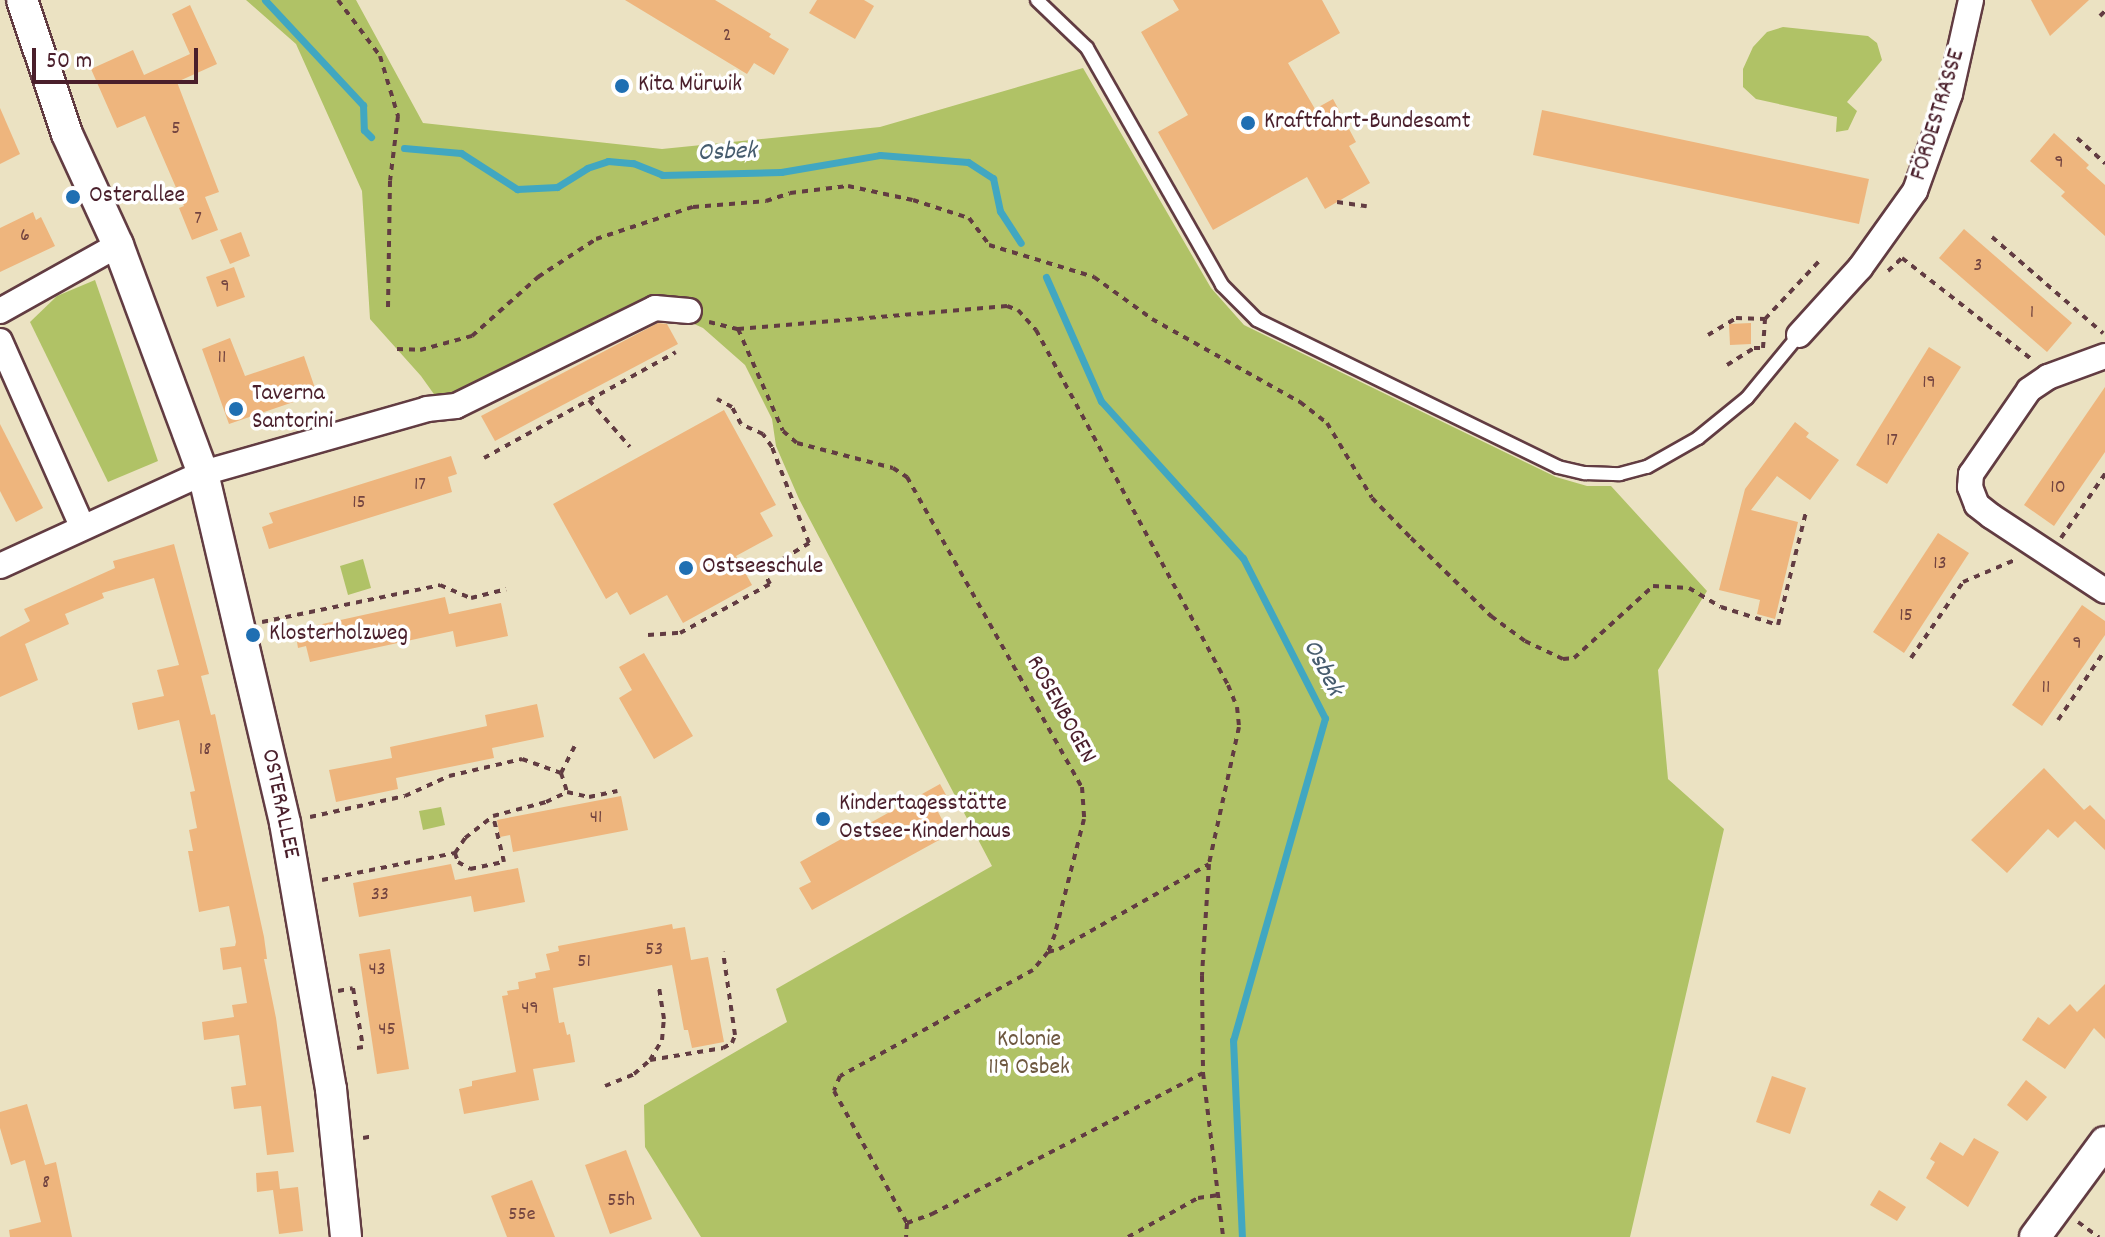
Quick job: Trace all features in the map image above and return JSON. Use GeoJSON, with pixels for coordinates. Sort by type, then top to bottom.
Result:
{"type":"FeatureCollection","features":[{"type":"Feature","properties":{"kind":"street","name":"OSTERALLEE"},"geometry":{"type":"LineString","coordinates":[[22,0],[67,134],[118,245],[203,473],[285,823],[325,1052],[346,1237]]}},
{"type":"Feature","properties":{"kind":"street","name":"FÖRDESTRASSE"},"geometry":{"type":"LineString","coordinates":[[1799,335],[1860,268],[1915,191],[1950,94],[1971,0]]}},
{"type":"Feature","properties":{"kind":"street"},"geometry":{"type":"LineString","coordinates":[[0,311],[118,245]]}},
{"type":"Feature","properties":{"kind":"street"},"geometry":{"type":"LineString","coordinates":[[0,566],[203,473],[427,409],[456,406],[655,308],[689,311]]}},
{"type":"Feature","properties":{"kind":"street"},"geometry":{"type":"LineString","coordinates":[[0,341],[82,526]]}},
{"type":"Feature","properties":{"kind":"street"},"geometry":{"type":"LineString","coordinates":[[2105,356],[2048,377],[2029,390],[1971,474],[1970,487],[1977,505],[2105,591]]}},
{"type":"Feature","properties":{"kind":"street"},"geometry":{"type":"LineString","coordinates":[[2035,1237],[2105,1142]]}},
{"type":"Feature","properties":{"kind":"lane"},"geometry":{"type":"LineString","coordinates":[[1037,0],[1087,48],[1222,285],[1257,320],[1558,467],[1585,473],[1620,474],[1647,467],[1698,438],[1747,398],[1799,335]]}},
{"type":"Feature","properties":{"kind":"path"},"geometry":{"type":"LineString","coordinates":[[338,0],[380,56],[398,116],[390,181],[388,312]]}},
{"type":"Feature","properties":{"kind":"path"},"geometry":{"type":"LineString","coordinates":[[2100,16],[2105,11]]}},
{"type":"Feature","properties":{"kind":"path"},"geometry":{"type":"LineString","coordinates":[[2077,138],[2105,163]]}},
{"type":"Feature","properties":{"kind":"path"},"geometry":{"type":"LineString","coordinates":[[397,349],[420,350],[472,336],[538,277],[596,239],[693,207],[766,201],[790,193],[848,186],[913,200],[969,218],[989,245],[1094,277],[1152,319],[1300,402],[1327,423],[1372,498],[1422,549],[1491,616],[1525,641],[1563,659],[1574,658],[1653,586],[1689,588],[1721,607],[1778,625],[1806,512]]}},
{"type":"Feature","properties":{"kind":"path"},"geometry":{"type":"LineString","coordinates":[[1337,202],[1367,206]]}},
{"type":"Feature","properties":{"kind":"path"},"geometry":{"type":"LineString","coordinates":[[1992,237],[2105,334]]}},
{"type":"Feature","properties":{"kind":"path"},"geometry":{"type":"LineString","coordinates":[[1902,258],[2043,368],[2048,377]]}},
{"type":"Feature","properties":{"kind":"path"},"geometry":{"type":"LineString","coordinates":[[1727,365],[1754,348],[1763,348],[1765,319],[1821,259]]}},
{"type":"Feature","properties":{"kind":"path"},"geometry":{"type":"LineString","coordinates":[[689,311],[719,327],[738,329],[1007,306],[1028,317],[1237,707],[1237,740],[1209,864],[1202,976],[1203,1073],[1223,1237]]}},
{"type":"Feature","properties":{"kind":"path"},"geometry":{"type":"LineString","coordinates":[[1708,335],[1736,318],[1765,319]]}},
{"type":"Feature","properties":{"kind":"path","name":"ROSENBOGEN"},"geometry":{"type":"LineString","coordinates":[[738,329],[783,431],[797,443],[893,468],[907,477],[1082,787],[1084,819],[1048,952]]}},
{"type":"Feature","properties":{"kind":"path"},"geometry":{"type":"LineString","coordinates":[[484,458],[676,352]]}},
{"type":"Feature","properties":{"kind":"path"},"geometry":{"type":"LineString","coordinates":[[648,635],[680,633],[770,584],[763,571],[809,543],[772,447],[763,434],[741,424],[732,407],[717,399]]}},
{"type":"Feature","properties":{"kind":"path"},"geometry":{"type":"LineString","coordinates":[[589,400],[630,447]]}},
{"type":"Feature","properties":{"kind":"path"},"geometry":{"type":"LineString","coordinates":[[1911,658],[1963,582],[2044,552],[2057,543],[2105,474]]}},
{"type":"Feature","properties":{"kind":"path"},"geometry":{"type":"LineString","coordinates":[[240,626],[440,585],[471,598],[506,589]]}},
{"type":"Feature","properties":{"kind":"path"},"geometry":{"type":"LineString","coordinates":[[2058,720],[2105,650]]}},
{"type":"Feature","properties":{"kind":"path"},"geometry":{"type":"LineString","coordinates":[[567,792],[561,773],[575,746]]}},
{"type":"Feature","properties":{"kind":"path"},"geometry":{"type":"LineString","coordinates":[[285,823],[405,796],[449,776],[522,759],[561,773]]}},
{"type":"Feature","properties":{"kind":"path"},"geometry":{"type":"LineString","coordinates":[[296,886],[455,853],[465,838],[493,816],[546,802],[567,792],[589,797],[617,791]]}},
{"type":"Feature","properties":{"kind":"path"},"geometry":{"type":"LineString","coordinates":[[455,853],[458,862],[470,869],[504,862],[493,816]]}},
{"type":"Feature","properties":{"kind":"path"},"geometry":{"type":"LineString","coordinates":[[906,1237],[907,1223],[834,1091],[840,1076],[1033,970],[1048,952],[1059,949],[1209,864]]}},
{"type":"Feature","properties":{"kind":"path"},"geometry":{"type":"LineString","coordinates":[[650,1060],[723,1048],[732,1043],[735,1035],[723,952]]}},
{"type":"Feature","properties":{"kind":"path"},"geometry":{"type":"LineString","coordinates":[[325,1052],[363,1047],[353,988]]}},
{"type":"Feature","properties":{"kind":"path"},"geometry":{"type":"LineString","coordinates":[[605,1086],[634,1074],[650,1060],[662,1040],[664,1019],[659,988]]}},
{"type":"Feature","properties":{"kind":"path"},"geometry":{"type":"LineString","coordinates":[[907,1223],[932,1214],[1203,1073]]}},
{"type":"Feature","properties":{"kind":"path"},"geometry":{"type":"LineString","coordinates":[[1128,1237],[1198,1198],[1219,1195]]}},
{"type":"Feature","properties":{"kind":"green space","name":"Kolonie 119 Osbek"},"geometry":{"type":"Polygon","coordinates":[[[246,0],[356,0],[423,123],[662,149],[880,127],[1083,68],[1211,288],[1244,325],[1556,477],[1587,486],[1611,486],[1707,591],[1658,670],[1668,779],[1724,829],[1630,1237],[701,1237],[645,1147],[644,1105],[787,1022],[776,989],[992,866],[799,499],[776,446],[772,419],[745,365],[703,328],[668,312],[451,418],[421,376],[370,319],[362,191],[296,44],[246,0]]]}},
{"type":"Feature","properties":{"kind":"green space"},"geometry":{"type":"Polygon","coordinates":[[[1783,27],[1868,36],[1877,43],[1882,60],[1847,102],[1857,111],[1848,130],[1836,132],[1837,117],[1756,99],[1743,87],[1743,69],[1753,47],[1767,32],[1783,27]]]}},
{"type":"Feature","properties":{"kind":"green space"},"geometry":{"type":"Polygon","coordinates":[[[95,280],[158,461],[108,482],[30,322],[57,296],[95,280]]]}},
{"type":"Feature","properties":{"kind":"green space"},"geometry":{"type":"Polygon","coordinates":[[[363,559],[371,588],[348,595],[340,566],[363,559]]]}},
{"type":"Feature","properties":{"kind":"green space"},"geometry":{"type":"Polygon","coordinates":[[[441,807],[445,825],[423,830],[419,811],[441,807]]]}},
{"type":"Feature","properties":{"kind":"building"},"geometry":{"type":"Polygon","coordinates":[[[625,0],[715,0],[771,34],[769,37],[789,49],[774,75],[754,63],[747,74],[625,0]]]}},
{"type":"Feature","properties":{"kind":"building"},"geometry":{"type":"Polygon","coordinates":[[[817,0],[864,0],[874,6],[855,39],[809,13],[817,0]]]}},
{"type":"Feature","properties":{"kind":"building","name":"Kraftfahrt-Bundesamt"},"geometry":{"type":"Polygon","coordinates":[[[1173,0],[1322,0],[1340,33],[1288,63],[1315,109],[1333,99],[1356,142],[1349,146],[1370,183],[1325,209],[1307,177],[1213,230],[1158,132],[1188,115],[1141,32],[1179,10],[1173,0]]]}},
{"type":"Feature","properties":{"kind":"building"},"geometry":{"type":"Polygon","coordinates":[[[2031,0],[2089,0],[2050,36],[2031,0]]]}},
{"type":"Feature","properties":{"kind":"building"},"geometry":{"type":"Polygon","coordinates":[[[190,5],[217,64],[177,82],[219,192],[205,197],[218,230],[192,240],[179,208],[184,206],[145,116],[117,128],[91,69],[133,50],[144,75],[190,54],[172,14],[190,5]]]}},
{"type":"Feature","properties":{"kind":"building"},"geometry":{"type":"Polygon","coordinates":[[[0,108],[20,154],[0,164],[0,108]]]}},
{"type":"Feature","properties":{"kind":"building"},"geometry":{"type":"Polygon","coordinates":[[[1542,110],[1869,179],[1859,224],[1533,155],[1542,110]]]}},
{"type":"Feature","properties":{"kind":"building"},"geometry":{"type":"Polygon","coordinates":[[[2054,133],[2089,165],[2086,168],[2105,185],[2105,236],[2061,196],[2065,192],[2030,161],[2054,133]]]}},
{"type":"Feature","properties":{"kind":"building"},"geometry":{"type":"Polygon","coordinates":[[[33,212],[36,220],[41,217],[55,246],[0,272],[0,228],[33,212]]]}},
{"type":"Feature","properties":{"kind":"building"},"geometry":{"type":"Polygon","coordinates":[[[1964,229],[2072,323],[2047,352],[1939,258],[1964,229]]]}},
{"type":"Feature","properties":{"kind":"building"},"geometry":{"type":"Polygon","coordinates":[[[241,232],[250,256],[230,264],[220,240],[241,232]]]}},
{"type":"Feature","properties":{"kind":"building"},"geometry":{"type":"Polygon","coordinates":[[[234,267],[245,297],[217,307],[206,277],[234,267]]]}},
{"type":"Feature","properties":{"kind":"building"},"geometry":{"type":"Polygon","coordinates":[[[658,323],[667,324],[678,344],[495,441],[481,416],[658,323]]]}},
{"type":"Feature","properties":{"kind":"building"},"geometry":{"type":"Polygon","coordinates":[[[1751,323],[1751,344],[1730,345],[1729,324],[1751,323]]]}},
{"type":"Feature","properties":{"kind":"building"},"geometry":{"type":"Polygon","coordinates":[[[230,338],[245,376],[304,356],[317,394],[229,424],[202,349],[230,338]]]}},
{"type":"Feature","properties":{"kind":"building"},"geometry":{"type":"Polygon","coordinates":[[[1929,347],[1961,367],[1887,484],[1856,465],[1929,347]]]}},
{"type":"Feature","properties":{"kind":"building"},"geometry":{"type":"Polygon","coordinates":[[[2105,387],[2105,452],[2054,526],[2024,505],[2105,387]]]}},
{"type":"Feature","properties":{"kind":"building"},"geometry":{"type":"Polygon","coordinates":[[[724,410],[776,505],[760,513],[773,536],[736,556],[752,585],[683,623],[667,595],[630,615],[617,592],[606,599],[553,504],[724,410]]]}},
{"type":"Feature","properties":{"kind":"building"},"geometry":{"type":"Polygon","coordinates":[[[1795,422],[1809,433],[1806,437],[1839,460],[1810,500],[1777,476],[1751,510],[1798,522],[1775,619],[1757,614],[1760,600],[1719,590],[1745,489],[1795,422]]]}},
{"type":"Feature","properties":{"kind":"building"},"geometry":{"type":"Polygon","coordinates":[[[0,424],[43,508],[16,522],[0,491],[0,424]]]}},
{"type":"Feature","properties":{"kind":"building"},"geometry":{"type":"Polygon","coordinates":[[[451,456],[457,474],[448,477],[452,492],[269,549],[262,527],[273,523],[269,513],[451,456]]]}},
{"type":"Feature","properties":{"kind":"building"},"geometry":{"type":"Polygon","coordinates":[[[1938,533],[1969,553],[1904,653],[1873,632],[1938,533]]]}},
{"type":"Feature","properties":{"kind":"building"},"geometry":{"type":"Polygon","coordinates":[[[174,544],[209,674],[201,676],[211,715],[215,714],[264,937],[267,959],[264,959],[276,1018],[294,1152],[267,1155],[261,1106],[234,1109],[231,1087],[246,1085],[239,1035],[204,1040],[202,1022],[234,1017],[232,1005],[247,1003],[241,967],[223,970],[220,948],[235,946],[236,942],[229,906],[199,912],[188,851],[193,851],[189,830],[197,828],[190,792],[195,791],[179,720],[138,730],[132,703],[164,696],[157,670],[179,665],[154,578],[102,593],[104,598],[65,614],[69,624],[25,644],[38,680],[0,697],[0,637],[30,621],[24,609],[115,568],[113,561],[174,544]]]}},
{"type":"Feature","properties":{"kind":"building"},"geometry":{"type":"Polygon","coordinates":[[[445,597],[449,614],[501,603],[508,636],[456,647],[453,631],[310,662],[306,646],[298,648],[295,630],[445,597]]]}},
{"type":"Feature","properties":{"kind":"building"},"geometry":{"type":"Polygon","coordinates":[[[2082,605],[2105,621],[2105,635],[2042,726],[2012,705],[2082,605]]]}},
{"type":"Feature","properties":{"kind":"building"},"geometry":{"type":"Polygon","coordinates":[[[644,653],[693,736],[654,759],[619,698],[632,690],[619,667],[644,653]]]}},
{"type":"Feature","properties":{"kind":"building"},"geometry":{"type":"Polygon","coordinates":[[[537,704],[544,737],[492,748],[494,758],[396,778],[398,789],[336,802],[329,770],[392,758],[390,747],[487,726],[485,715],[537,704]]]}},
{"type":"Feature","properties":{"kind":"building"},"geometry":{"type":"Polygon","coordinates":[[[2044,768],[2084,810],[2090,805],[2105,820],[2105,850],[2075,821],[2058,838],[2048,829],[2007,873],[1971,840],[2044,768]]]}},
{"type":"Feature","properties":{"kind":"building"},"geometry":{"type":"Polygon","coordinates":[[[940,784],[951,804],[938,812],[950,834],[812,910],[799,888],[811,882],[800,862],[940,784]]]}},
{"type":"Feature","properties":{"kind":"building"},"geometry":{"type":"Polygon","coordinates":[[[621,796],[628,830],[513,852],[510,835],[500,837],[497,820],[621,796]]]}},
{"type":"Feature","properties":{"kind":"building"},"geometry":{"type":"Polygon","coordinates":[[[451,864],[455,880],[518,868],[525,902],[474,912],[471,896],[359,917],[353,883],[451,864]]]}},
{"type":"Feature","properties":{"kind":"building"},"geometry":{"type":"Polygon","coordinates":[[[672,924],[673,929],[685,927],[691,960],[708,957],[724,1042],[692,1048],[688,1030],[684,1030],[672,965],[553,988],[559,1023],[564,1022],[567,1035],[570,1034],[575,1062],[533,1069],[539,1100],[464,1114],[459,1089],[472,1086],[472,1081],[516,1072],[502,996],[508,995],[507,991],[519,989],[518,982],[536,978],[535,973],[550,970],[546,954],[559,951],[558,946],[672,924]]]}},
{"type":"Feature","properties":{"kind":"building"},"geometry":{"type":"Polygon","coordinates":[[[390,949],[409,1069],[377,1074],[359,954],[390,949]]]}},
{"type":"Feature","properties":{"kind":"building"},"geometry":{"type":"Polygon","coordinates":[[[2105,984],[2105,1039],[2094,1028],[2065,1069],[2022,1040],[2038,1017],[2049,1025],[2070,1004],[2077,1012],[2105,984]]]}},
{"type":"Feature","properties":{"kind":"building"},"geometry":{"type":"Polygon","coordinates":[[[1772,1076],[1806,1088],[1790,1134],[1756,1122],[1772,1076]]]}},
{"type":"Feature","properties":{"kind":"building"},"geometry":{"type":"Polygon","coordinates":[[[2026,1080],[2047,1097],[2027,1121],[2007,1105],[2026,1080]]]}},
{"type":"Feature","properties":{"kind":"building"},"geometry":{"type":"Polygon","coordinates":[[[27,1104],[45,1165],[56,1162],[72,1237],[10,1237],[9,1230],[41,1222],[25,1160],[11,1165],[0,1128],[0,1112],[27,1104]]]}},
{"type":"Feature","properties":{"kind":"building"},"geometry":{"type":"Polygon","coordinates":[[[1974,1138],[1999,1152],[1968,1207],[1926,1178],[1935,1162],[1930,1159],[1940,1142],[1963,1156],[1974,1138]]]}},
{"type":"Feature","properties":{"kind":"building"},"geometry":{"type":"Polygon","coordinates":[[[626,1150],[652,1219],[610,1234],[585,1165],[626,1150]]]}},
{"type":"Feature","properties":{"kind":"building"},"geometry":{"type":"Polygon","coordinates":[[[278,1171],[280,1189],[298,1187],[303,1231],[279,1234],[273,1190],[257,1192],[256,1173],[278,1171]]]}},
{"type":"Feature","properties":{"kind":"building"},"geometry":{"type":"Polygon","coordinates":[[[532,1180],[555,1237],[507,1237],[491,1196],[532,1180]]]}},
{"type":"Feature","properties":{"kind":"building"},"geometry":{"type":"Polygon","coordinates":[[[1879,1190],[1906,1207],[1897,1221],[1870,1205],[1879,1190]]]}},
{"type":"Feature","properties":{"kind":"waterway","name":"Osbek"},"geometry":{"type":"LineString","coordinates":[[265,0],[363,105],[364,130],[371,137]]}},
{"type":"Feature","properties":{"kind":"waterway","name":"Osbek"},"geometry":{"type":"LineString","coordinates":[[404,148],[461,153],[517,189],[557,187],[587,168],[608,161],[633,163],[662,175],[781,172],[880,155],[968,162],[993,178],[1000,211],[1021,243]]}},
{"type":"Feature","properties":{"kind":"waterway","name":"Osbek"},"geometry":{"type":"LineString","coordinates":[[1046,277],[1101,401],[1243,558],[1325,718],[1233,1040],[1242,1237]]}},
{"type":"Feature","properties":{"kind":"place","name":"Kita Mürwik"},"geometry":{"type":"Point","coordinates":[622,86]}},
{"type":"Feature","properties":{"kind":"place","name":"Kraftfahrt-Bundesamt"},"geometry":{"type":"Point","coordinates":[1248,123]}},
{"type":"Feature","properties":{"kind":"place","name":"Osterallee"},"geometry":{"type":"Point","coordinates":[73,197]}},
{"type":"Feature","properties":{"kind":"place","name":"Taverna Santorini"},"geometry":{"type":"Point","coordinates":[236,409]}},
{"type":"Feature","properties":{"kind":"place","name":"Ostseeschule"},"geometry":{"type":"Point","coordinates":[686,568]}},
{"type":"Feature","properties":{"kind":"place","name":"Klosterholzweg"},"geometry":{"type":"Point","coordinates":[253,635]}},
{"type":"Feature","properties":{"kind":"place","name":"Kindertagesstätte Ostsee-Kinderhaus"},"geometry":{"type":"Point","coordinates":[823,819]}}]}
